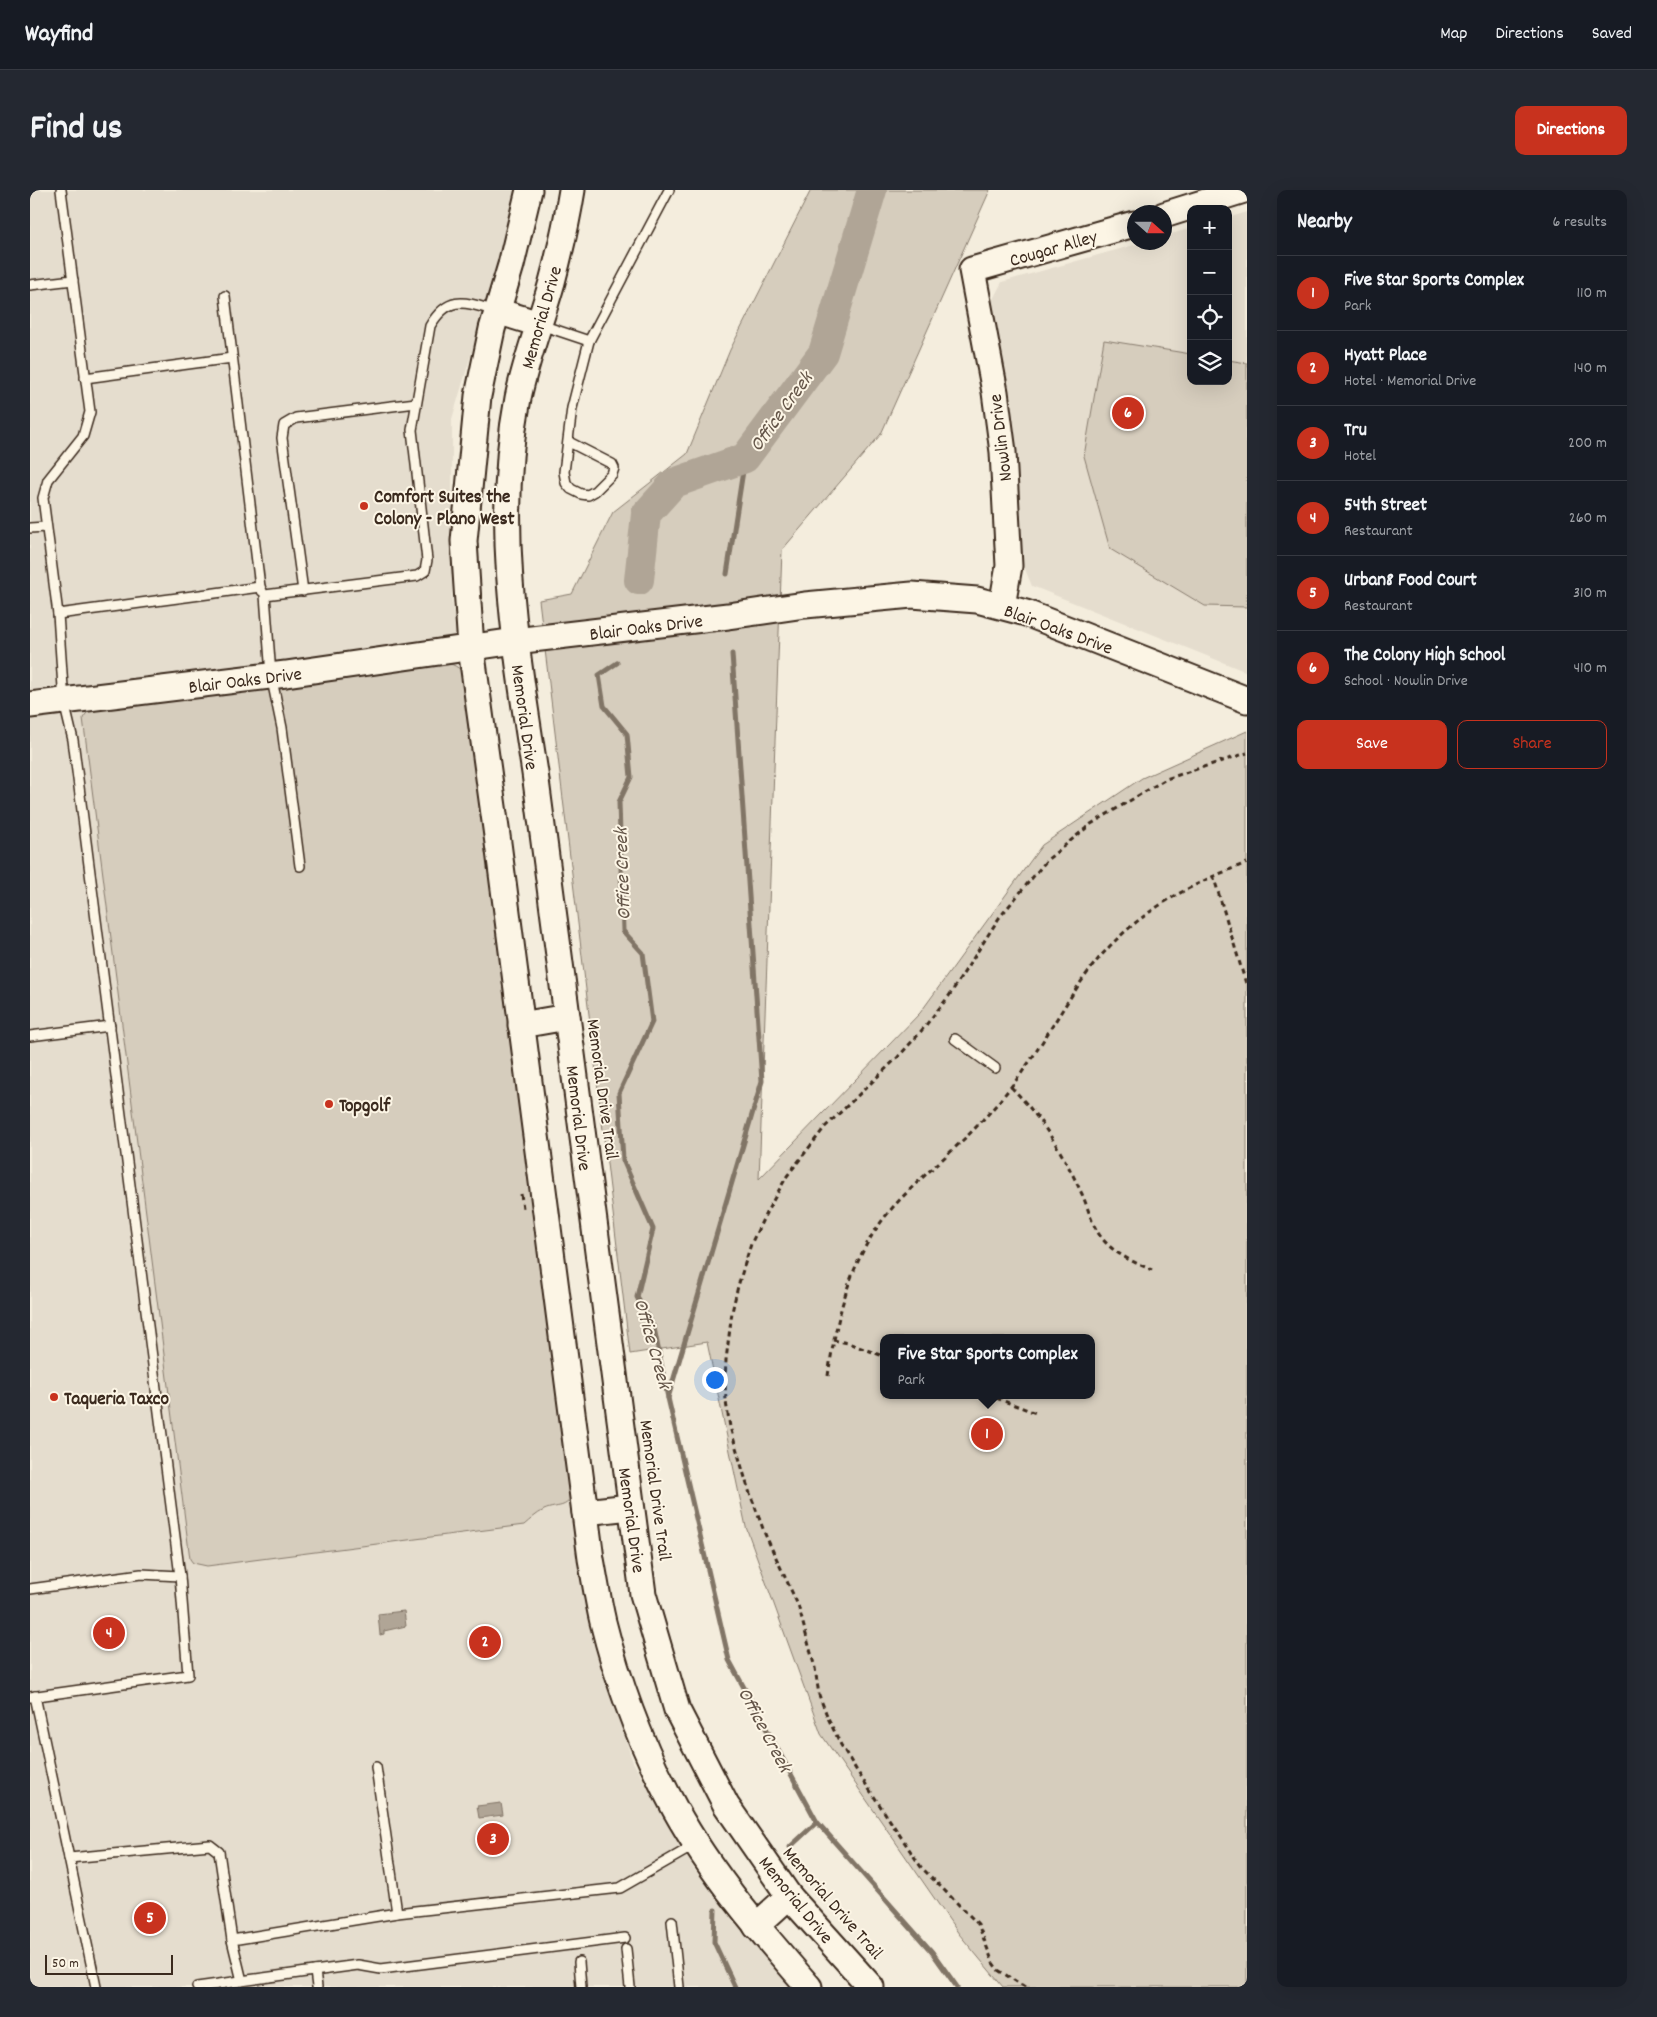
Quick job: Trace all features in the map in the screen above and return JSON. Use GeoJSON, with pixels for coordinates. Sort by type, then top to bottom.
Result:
{"type":"FeatureCollection","features":[{"type":"Feature","properties":{"kind":"street"},"geometry":{"type":"LineString","coordinates":[[529,190],[511,265],[497,311],[478,396],[464,541],[471,648],[577,1443],[584,1512],[602,1620],[618,1674],[655,1768],[676,1810],[725,1886],[756,1926],[809,1987]]}},
{"type":"Feature","properties":{"kind":"street","name":"Memorial Drive"},"geometry":{"type":"LineString","coordinates":[[572,190],[552,281],[518,398],[507,497],[508,550],[515,641],[535,773],[630,1507],[643,1594],[677,1710],[726,1805],[790,1896],[871,1987]]}},
{"type":"Feature","properties":{"kind":"street"},"geometry":{"type":"LineString","coordinates":[[1172,212],[1236,191]]}},
{"type":"Feature","properties":{"kind":"street","name":"Cougar Alley"},"geometry":{"type":"LineString","coordinates":[[972,270],[1127,226]]}},
{"type":"Feature","properties":{"kind":"street","name":"Nowlin Drive"},"geometry":{"type":"LineString","coordinates":[[972,270],[1003,452],[1009,566],[1002,606]]}},
{"type":"Feature","properties":{"kind":"street"},"geometry":{"type":"LineString","coordinates":[[497,311],[539,324]]}},
{"type":"Feature","properties":{"kind":"street","name":"Blair Oaks Drive"},"geometry":{"type":"LineString","coordinates":[[30,706],[271,676],[515,641],[878,597],[912,595],[977,600],[1002,606],[1036,617],[1247,700]]}},
{"type":"Feature","properties":{"kind":"street"},"geometry":{"type":"LineString","coordinates":[[521,1025],[566,1017]]}},
{"type":"Feature","properties":{"kind":"street"},"geometry":{"type":"LineString","coordinates":[[584,1512],[630,1507]]}},
{"type":"Feature","properties":{"kind":"street"},"geometry":{"type":"LineString","coordinates":[[756,1926],[790,1896]]}},
{"type":"Feature","properties":{"kind":"lane"},"geometry":{"type":"LineString","coordinates":[[61,190],[90,412],[83,436],[48,480],[43,498],[58,614],[64,702],[73,740],[180,1576],[188,1675],[33,1696],[96,1987]]}},
{"type":"Feature","properties":{"kind":"lane"},"geometry":{"type":"LineString","coordinates":[[569,442],[612,464],[614,468],[612,474],[595,491],[588,495],[581,494],[572,489],[566,483],[564,472],[572,408],[588,341],[668,190]]}},
{"type":"Feature","properties":{"kind":"lane"},"geometry":{"type":"LineString","coordinates":[[30,285],[73,280]]}},
{"type":"Feature","properties":{"kind":"lane"},"geometry":{"type":"LineString","coordinates":[[225,296],[271,676],[282,728],[300,866]]}},
{"type":"Feature","properties":{"kind":"lane"},"geometry":{"type":"LineString","coordinates":[[58,614],[262,591],[302,591],[417,576],[425,571],[428,560],[412,430],[430,326],[437,314],[449,304],[466,302],[497,311]]}},
{"type":"Feature","properties":{"kind":"lane"},"geometry":{"type":"LineString","coordinates":[[539,324],[588,341]]}},
{"type":"Feature","properties":{"kind":"lane"},"geometry":{"type":"LineString","coordinates":[[86,378],[232,358]]}},
{"type":"Feature","properties":{"kind":"lane"},"geometry":{"type":"LineString","coordinates":[[302,591],[282,438],[284,425],[296,418],[416,403]]}},
{"type":"Feature","properties":{"kind":"lane"},"geometry":{"type":"LineString","coordinates":[[30,528],[46,527]]}},
{"type":"Feature","properties":{"kind":"lane"},"geometry":{"type":"LineString","coordinates":[[30,1036],[110,1026]]}},
{"type":"Feature","properties":{"kind":"lane"},"geometry":{"type":"LineString","coordinates":[[955,1039],[995,1068]]}},
{"type":"Feature","properties":{"kind":"lane"},"geometry":{"type":"LineString","coordinates":[[30,1589],[141,1574],[180,1576]]}},
{"type":"Feature","properties":{"kind":"lane"},"geometry":{"type":"LineString","coordinates":[[376,1768],[397,1913]]}},
{"type":"Feature","properties":{"kind":"lane"},"geometry":{"type":"LineString","coordinates":[[232,1940],[397,1913],[620,1888],[697,1844]]}},
{"type":"Feature","properties":{"kind":"lane"},"geometry":{"type":"LineString","coordinates":[[69,1858],[210,1845],[219,1852],[232,1940],[242,1981]]}},
{"type":"Feature","properties":{"kind":"lane"},"geometry":{"type":"LineString","coordinates":[[672,1921],[679,1987]]}},
{"type":"Feature","properties":{"kind":"lane"},"geometry":{"type":"LineString","coordinates":[[197,1987],[242,1981],[258,1983],[315,1971],[358,1965],[380,1969],[625,1938]]}},
{"type":"Feature","properties":{"kind":"lane"},"geometry":{"type":"LineString","coordinates":[[626,1949],[630,1987]]}},
{"type":"Feature","properties":{"kind":"lane"},"geometry":{"type":"LineString","coordinates":[[579,1962],[581,1987]]}},
{"type":"Feature","properties":{"kind":"lane"},"geometry":{"type":"LineString","coordinates":[[315,1971],[317,1987]]}},
{"type":"Feature","properties":{"kind":"path"},"geometry":{"type":"LineString","coordinates":[[1025,1987],[998,1970],[992,1963],[978,1924],[921,1867],[841,1745],[828,1718],[819,1695],[815,1668],[798,1605],[765,1534],[730,1427],[725,1382],[732,1312],[751,1244],[787,1176],[825,1127],[898,1057],[918,1035],[949,996],[999,918],[1047,860],[1091,824],[1166,779],[1247,753]]}},
{"type":"Feature","properties":{"kind":"path"},"geometry":{"type":"LineString","coordinates":[[828,1376],[841,1304],[851,1274],[872,1235],[893,1207],[922,1177],[973,1130],[1011,1087],[1042,1044],[1087,974],[1105,951],[1158,905],[1213,875],[1247,863]]}},
{"type":"Feature","properties":{"kind":"path"},"geometry":{"type":"LineString","coordinates":[[1213,875],[1247,987]]}},
{"type":"Feature","properties":{"kind":"path"},"geometry":{"type":"LineString","coordinates":[[1011,1087],[1028,1104],[1055,1142],[1068,1164],[1101,1237],[1127,1260],[1152,1270]]}},
{"type":"Feature","properties":{"kind":"path"},"geometry":{"type":"LineString","coordinates":[[833,1340],[848,1343],[880,1355]]}},
{"type":"Feature","properties":{"kind":"path"},"geometry":{"type":"LineString","coordinates":[[999,1399],[1036,1413]]}},
{"type":"Feature","properties":{"kind":"shaded area"},"geometry":{"type":"Polygon","coordinates":[[[30,190],[520,190],[452,419],[452,602],[466,681],[591,1636],[633,1762],[694,1869],[792,1987],[32,1987],[30,1974],[30,190]]]}},
{"type":"Feature","properties":{"kind":"shaded area"},"geometry":{"type":"Polygon","coordinates":[[[811,190],[990,190],[881,434],[782,550],[759,1179],[920,1013],[1042,845],[1142,778],[1247,731],[1247,1987],[1003,1987],[959,1934],[821,1734],[746,1527],[707,1342],[630,1354],[539,600],[572,594],[613,512],[687,454],[730,350],[811,190]]]}},
{"type":"Feature","properties":{"kind":"shaded area"},"geometry":{"type":"Polygon","coordinates":[[[1247,212],[1247,672],[1032,586],[1022,562],[1015,445],[991,303],[1002,282],[1127,247],[1127,250],[1172,250],[1172,234],[1187,229],[1187,385],[1232,385],[1232,217],[1247,212]]]}},
{"type":"Feature","properties":{"kind":"shaded area"},"geometry":{"type":"Polygon","coordinates":[[[1104,340],[1187,353],[1187,385],[1232,385],[1232,361],[1247,363],[1247,607],[1205,606],[1110,549],[1084,456],[1104,340]]]}},
{"type":"Feature","properties":{"kind":"shaded area","name":"Topgolf"},"geometry":{"type":"Polygon","coordinates":[[[442,662],[456,666],[467,675],[574,1493],[565,1504],[544,1510],[524,1525],[207,1566],[193,1563],[190,1559],[83,718],[89,710],[442,662]]]}},
{"type":"Feature","properties":{"kind":"shaded area"},"geometry":{"type":"Polygon","coordinates":[[[404,1611],[406,1626],[384,1631],[384,1634],[380,1635],[378,1614],[404,1611]]]}},
{"type":"Feature","properties":{"kind":"shaded area"},"geometry":{"type":"Polygon","coordinates":[[[501,1803],[503,1815],[479,1818],[477,1806],[501,1803]]]}},
{"type":"Feature","properties":{"kind":"waterway","name":"Office Creek"},"geometry":{"type":"LineString","coordinates":[[639,580],[646,514],[674,483],[745,458],[823,353],[872,190]]}},
{"type":"Feature","properties":{"kind":"waterway"},"geometry":{"type":"LineString","coordinates":[[727,574],[745,458]]}},
{"type":"Feature","properties":{"kind":"waterway"},"geometry":{"type":"LineString","coordinates":[[668,1398],[762,1081],[732,654]]}},
{"type":"Feature","properties":{"kind":"waterway","name":"Office Creek"},"geometry":{"type":"LineString","coordinates":[[617,663],[599,675],[604,706],[627,734],[631,777],[619,802],[623,931],[643,953],[652,1022],[619,1093],[623,1160],[653,1229],[637,1297],[654,1328],[668,1398],[729,1660],[817,1822],[932,1952],[957,1987]]}},
{"type":"Feature","properties":{"kind":"waterway"},"geometry":{"type":"LineString","coordinates":[[790,1847],[817,1822]]}},
{"type":"Feature","properties":{"kind":"waterway"},"geometry":{"type":"LineString","coordinates":[[715,1910],[714,1942],[735,1987]]}},
{"type":"Feature","properties":{"kind":"place","name":"The Colony High School"},"geometry":{"type":"Point","coordinates":[1128,413]}},
{"type":"Feature","properties":{"kind":"place","name":"Comfort Suites the Colony - Plano West"},"geometry":{"type":"Point","coordinates":[364,506]}},
{"type":"Feature","properties":{"kind":"place","name":"Topgolf"},"geometry":{"type":"Point","coordinates":[329,1104]}},
{"type":"Feature","properties":{"kind":"place","name":"Taqueria Taxco"},"geometry":{"type":"Point","coordinates":[54,1397]}},
{"type":"Feature","properties":{"kind":"place","name":"Five Star Sports Complex"},"geometry":{"type":"Point","coordinates":[987,1434]}},
{"type":"Feature","properties":{"kind":"place","name":"54th Street"},"geometry":{"type":"Point","coordinates":[109,1633]}},
{"type":"Feature","properties":{"kind":"place","name":"Hyatt Place"},"geometry":{"type":"Point","coordinates":[485,1642]}},
{"type":"Feature","properties":{"kind":"place","name":"Tru"},"geometry":{"type":"Point","coordinates":[493,1839]}},
{"type":"Feature","properties":{"kind":"place","name":"Urban8 Food Court"},"geometry":{"type":"Point","coordinates":[150,1918]}}]}
